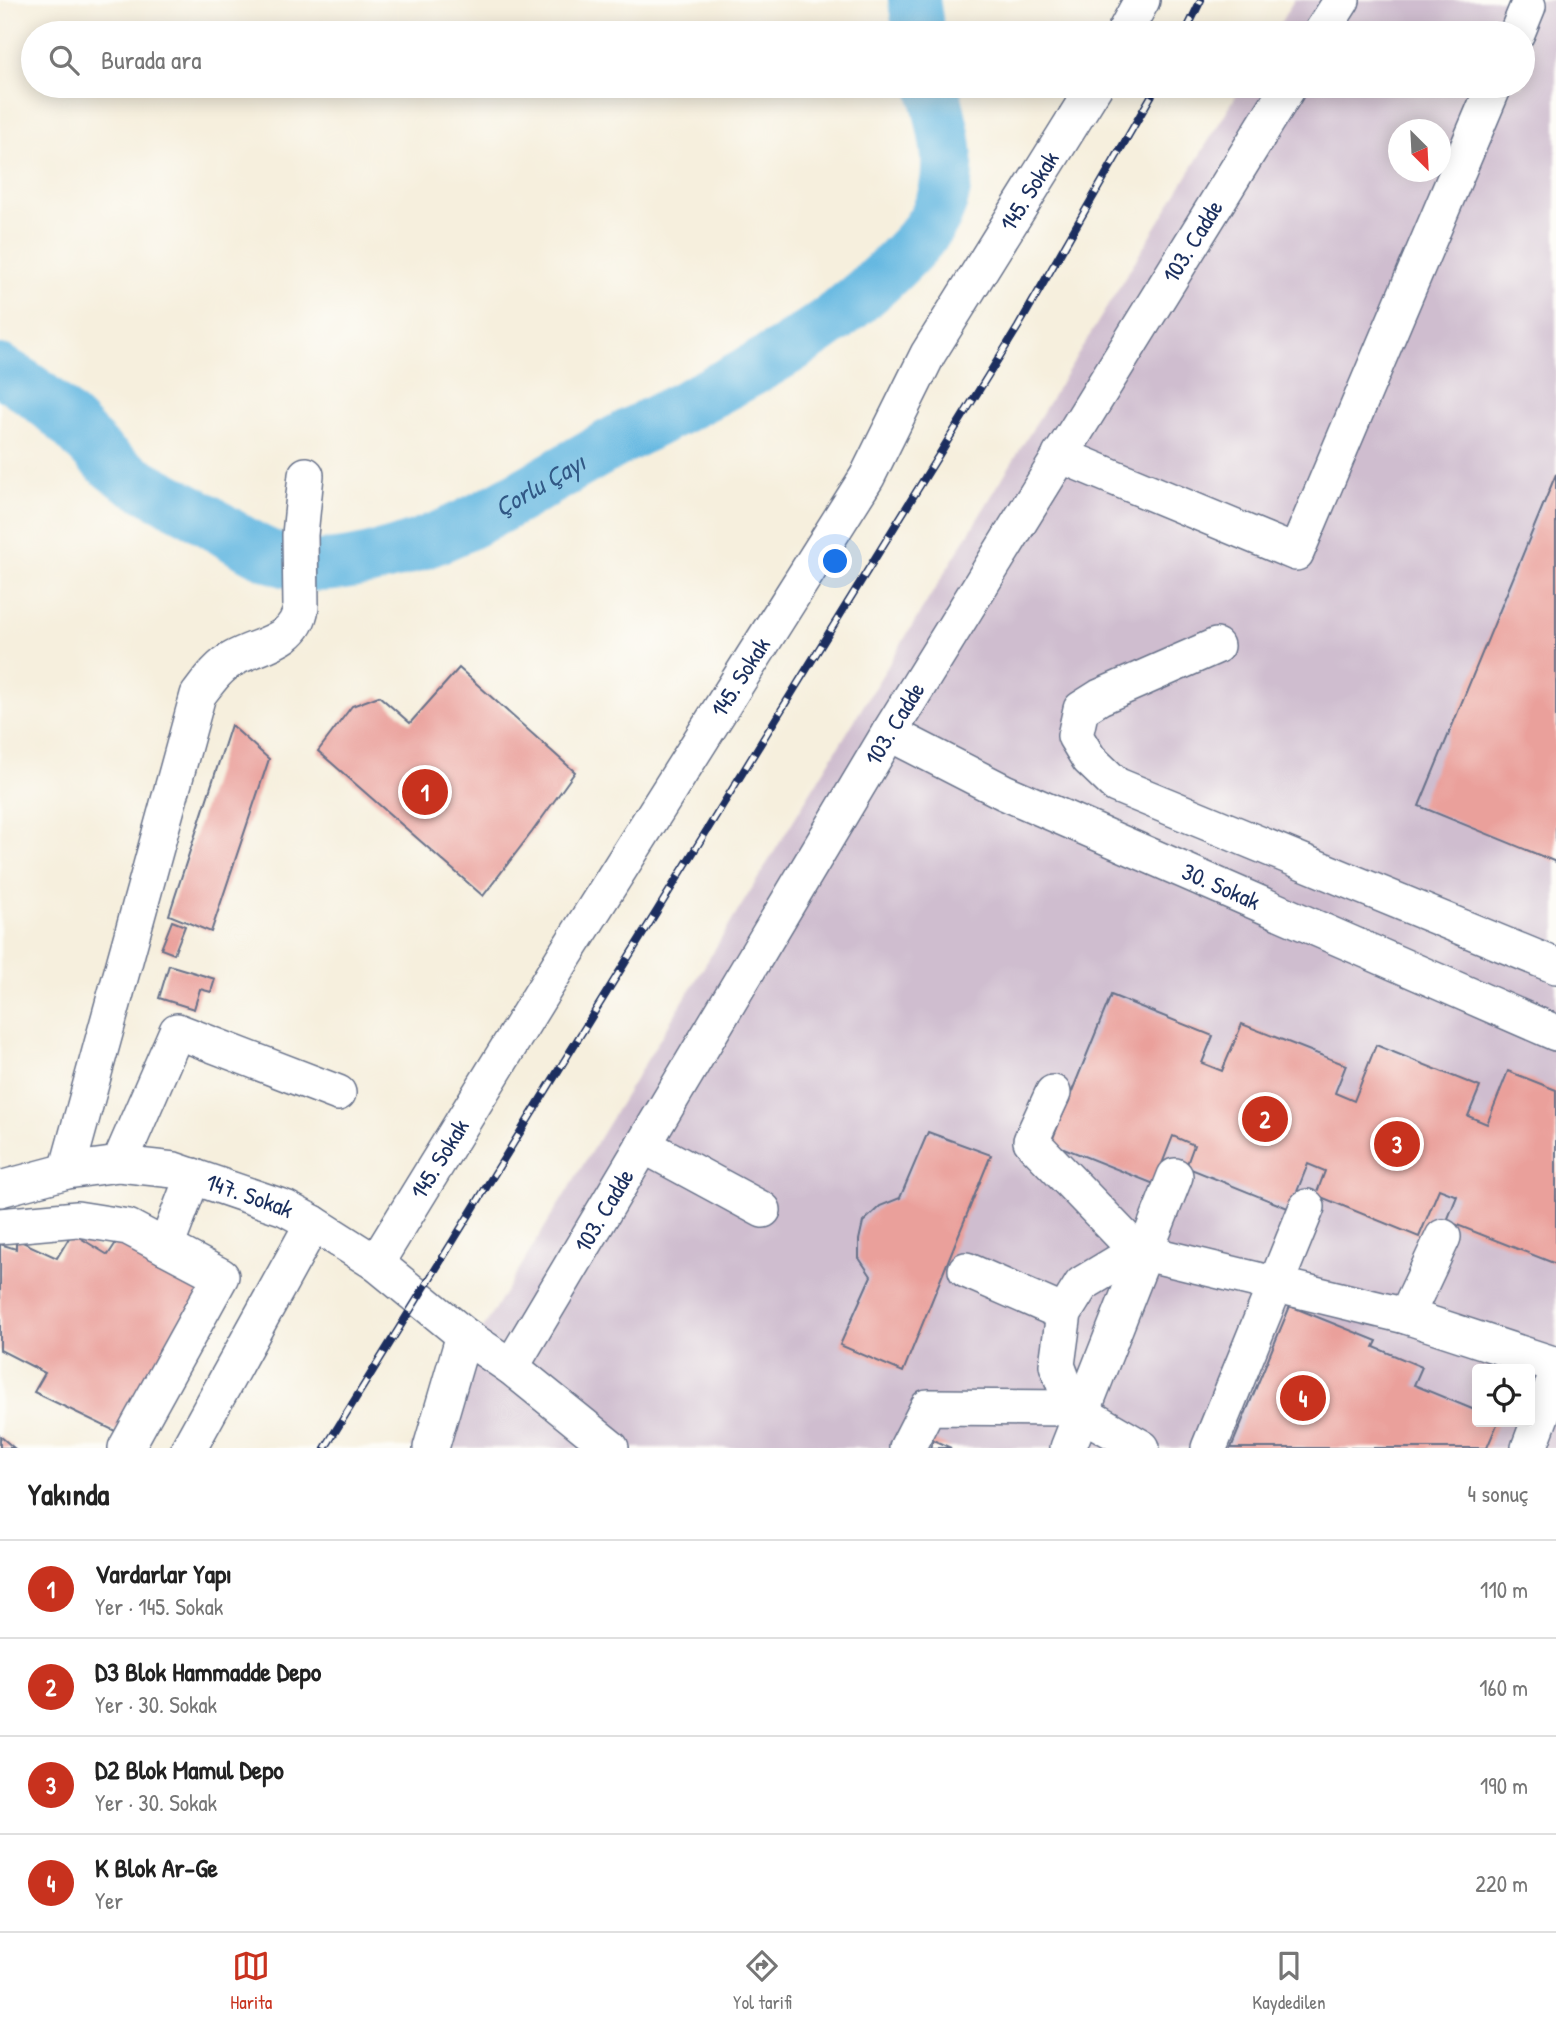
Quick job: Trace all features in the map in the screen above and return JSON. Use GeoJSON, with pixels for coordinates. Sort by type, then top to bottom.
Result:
{"type":"FeatureCollection","features":[{"type":"Feature","properties":{"kind":"street"},"geometry":{"type":"LineString","coordinates":[[1131,21],[1143,0]]}},
{"type":"Feature","properties":{"kind":"street"},"geometry":{"type":"LineString","coordinates":[[1329,21],[1342,0]]}},
{"type":"Feature","properties":{"kind":"street","name":"145. Sokak"},"geometry":{"type":"LineString","coordinates":[[376,1263],[562,960],[867,477],[928,354],[1088,98]]}},
{"type":"Feature","properties":{"kind":"street","name":"103. Cadde"},"geometry":{"type":"LineString","coordinates":[[511,1367],[889,733],[1282,98]]}},
{"type":"Feature","properties":{"kind":"street"},"geometry":{"type":"LineString","coordinates":[[1060,454],[1296,553],[1489,98]]}},
{"type":"Feature","properties":{"kind":"street"},"geometry":{"type":"LineString","coordinates":[[66,1171],[198,695],[215,673],[232,659],[273,642],[293,629],[300,618],[300,535],[306,475]]}},
{"type":"Feature","properties":{"kind":"street"},"geometry":{"type":"LineString","coordinates":[[1216,646],[1100,697],[1081,709],[1075,736],[1089,760],[1116,785],[1556,966]]}},
{"type":"Feature","properties":{"kind":"street","name":"30. Sokak"},"geometry":{"type":"LineString","coordinates":[[889,733],[1004,792],[1556,1033]]}},
{"type":"Feature","properties":{"kind":"street"},"geometry":{"type":"LineString","coordinates":[[119,1164],[177,1031],[338,1093]]}},
{"type":"Feature","properties":{"kind":"street"},"geometry":{"type":"LineString","coordinates":[[1053,1093],[1031,1141],[1141,1252],[1406,1316],[1556,1365]]}},
{"type":"Feature","properties":{"kind":"street"},"geometry":{"type":"LineString","coordinates":[[643,1145],[763,1210]]}},
{"type":"Feature","properties":{"kind":"street","name":"147. Sokak"},"geometry":{"type":"LineString","coordinates":[[0,1189],[66,1171],[119,1164],[174,1170],[285,1208],[376,1263],[464,1335],[511,1367],[611,1448]]}},
{"type":"Feature","properties":{"kind":"street"},"geometry":{"type":"LineString","coordinates":[[166,1247],[193,1176]]}},
{"type":"Feature","properties":{"kind":"street"},"geometry":{"type":"LineString","coordinates":[[1068,1448],[1077,1411],[1141,1252],[1175,1177]]}},
{"type":"Feature","properties":{"kind":"street"},"geometry":{"type":"LineString","coordinates":[[1209,1448],[1307,1207]]}},
{"type":"Feature","properties":{"kind":"street"},"geometry":{"type":"LineString","coordinates":[[0,1226],[77,1219],[128,1227],[221,1276],[126,1448]]}},
{"type":"Feature","properties":{"kind":"street"},"geometry":{"type":"LineString","coordinates":[[189,1448],[313,1223]]}},
{"type":"Feature","properties":{"kind":"street"},"geometry":{"type":"LineString","coordinates":[[1406,1316],[1443,1237]]}},
{"type":"Feature","properties":{"kind":"street"},"geometry":{"type":"LineString","coordinates":[[1077,1411],[1056,1365],[1064,1312],[1082,1284],[1141,1252]]}},
{"type":"Feature","properties":{"kind":"street"},"geometry":{"type":"LineString","coordinates":[[966,1270],[1064,1312]]}},
{"type":"Feature","properties":{"kind":"street"},"geometry":{"type":"LineString","coordinates":[[431,1448],[464,1335]]}},
{"type":"Feature","properties":{"kind":"street"},"geometry":{"type":"LineString","coordinates":[[1529,1448],[1556,1376]]}},
{"type":"Feature","properties":{"kind":"street"},"geometry":{"type":"LineString","coordinates":[[907,1448],[928,1407],[1077,1411],[1142,1448]]}},
{"type":"Feature","properties":{"kind":"street"},"geometry":{"type":"LineString","coordinates":[[1548,1448],[1556,1428]]}},
{"type":"Feature","properties":{"kind":"shaded area"},"geometry":{"type":"Polygon","coordinates":[[[1294,0],[1556,0],[1556,1448],[410,1448],[1235,98],[1535,98],[1535,21],[1281,21],[1294,0]]]}},
{"type":"Feature","properties":{"kind":"building"},"geometry":{"type":"Polygon","coordinates":[[[1556,474],[1556,862],[1419,806],[1556,474]]]}},
{"type":"Feature","properties":{"kind":"building"},"geometry":{"type":"Polygon","coordinates":[[[459,668],[575,772],[483,896],[318,751],[352,706],[379,696],[410,723],[459,668]]]}},
{"type":"Feature","properties":{"kind":"building"},"geometry":{"type":"Polygon","coordinates":[[[231,725],[269,759],[211,932],[169,915],[231,725]]]}},
{"type":"Feature","properties":{"kind":"building"},"geometry":{"type":"Polygon","coordinates":[[[172,921],[185,926],[174,954],[161,949],[172,921]]]}},
{"type":"Feature","properties":{"kind":"building"},"geometry":{"type":"Polygon","coordinates":[[[169,965],[215,979],[211,992],[200,989],[194,1009],[159,998],[169,965]]]}},
{"type":"Feature","properties":{"kind":"building"},"geometry":{"type":"Polygon","coordinates":[[[1111,995],[1213,1036],[1202,1063],[1222,1071],[1242,1024],[1346,1065],[1335,1093],[1354,1101],[1376,1045],[1480,1087],[1468,1116],[1487,1124],[1508,1071],[1556,1090],[1556,1264],[1447,1221],[1457,1196],[1439,1189],[1419,1237],[1316,1195],[1325,1171],[1308,1164],[1290,1209],[1186,1167],[1194,1145],[1173,1136],[1154,1184],[1051,1143],[1111,995]]]}},
{"type":"Feature","properties":{"kind":"building"},"geometry":{"type":"Polygon","coordinates":[[[928,1132],[991,1155],[903,1372],[840,1345],[871,1276],[859,1258],[863,1222],[880,1206],[900,1198],[928,1132]]]}},
{"type":"Feature","properties":{"kind":"building"},"geometry":{"type":"Polygon","coordinates":[[[72,1233],[108,1255],[121,1235],[207,1284],[117,1432],[34,1392],[45,1373],[0,1350],[0,1244],[16,1249],[16,1239],[57,1258],[72,1233]]]}},
{"type":"Feature","properties":{"kind":"building"},"geometry":{"type":"Polygon","coordinates":[[[1290,1306],[1377,1341],[1374,1347],[1422,1367],[1414,1385],[1472,1409],[1472,1427],[1496,1427],[1487,1448],[1231,1448],[1290,1306]]]}},
{"type":"Feature","properties":{"kind":"building"},"geometry":{"type":"Polygon","coordinates":[[[0,1436],[14,1448],[0,1448],[0,1436]]]}},
{"type":"Feature","properties":{"kind":"building"},"geometry":{"type":"Polygon","coordinates":[[[933,1440],[951,1448],[930,1448],[933,1440]]]}},
{"type":"Feature","properties":{"kind":"waterway","name":"Çorlu Çayı"},"geometry":{"type":"LineString","coordinates":[[914,0],[917,21]]}},
{"type":"Feature","properties":{"kind":"waterway","name":"Çorlu Çayı"},"geometry":{"type":"LineString","coordinates":[[0,370],[53,407],[122,473],[270,556],[298,564],[324,566],[358,562],[400,551],[465,526],[617,441],[727,384],[797,343],[863,295],[923,235],[933,221],[943,197],[946,149],[936,98]]}},
{"type":"Feature","properties":{"kind":"railway"},"geometry":{"type":"LineString","coordinates":[[1191,21],[1201,0]]}},
{"type":"Feature","properties":{"kind":"railway"},"geometry":{"type":"LineString","coordinates":[[325,1448],[1018,327],[1150,98]]}},
{"type":"Feature","properties":{"kind":"place","name":"Vardarlar Yapı"},"geometry":{"type":"Point","coordinates":[425,792]}},
{"type":"Feature","properties":{"kind":"place","name":"D3 Blok Hammadde Depo"},"geometry":{"type":"Point","coordinates":[1265,1119]}},
{"type":"Feature","properties":{"kind":"place","name":"D2 Blok Mamul Depo"},"geometry":{"type":"Point","coordinates":[1397,1144]}},
{"type":"Feature","properties":{"kind":"place","name":"K Blok Ar-Ge"},"geometry":{"type":"Point","coordinates":[1303,1398]}}]}
